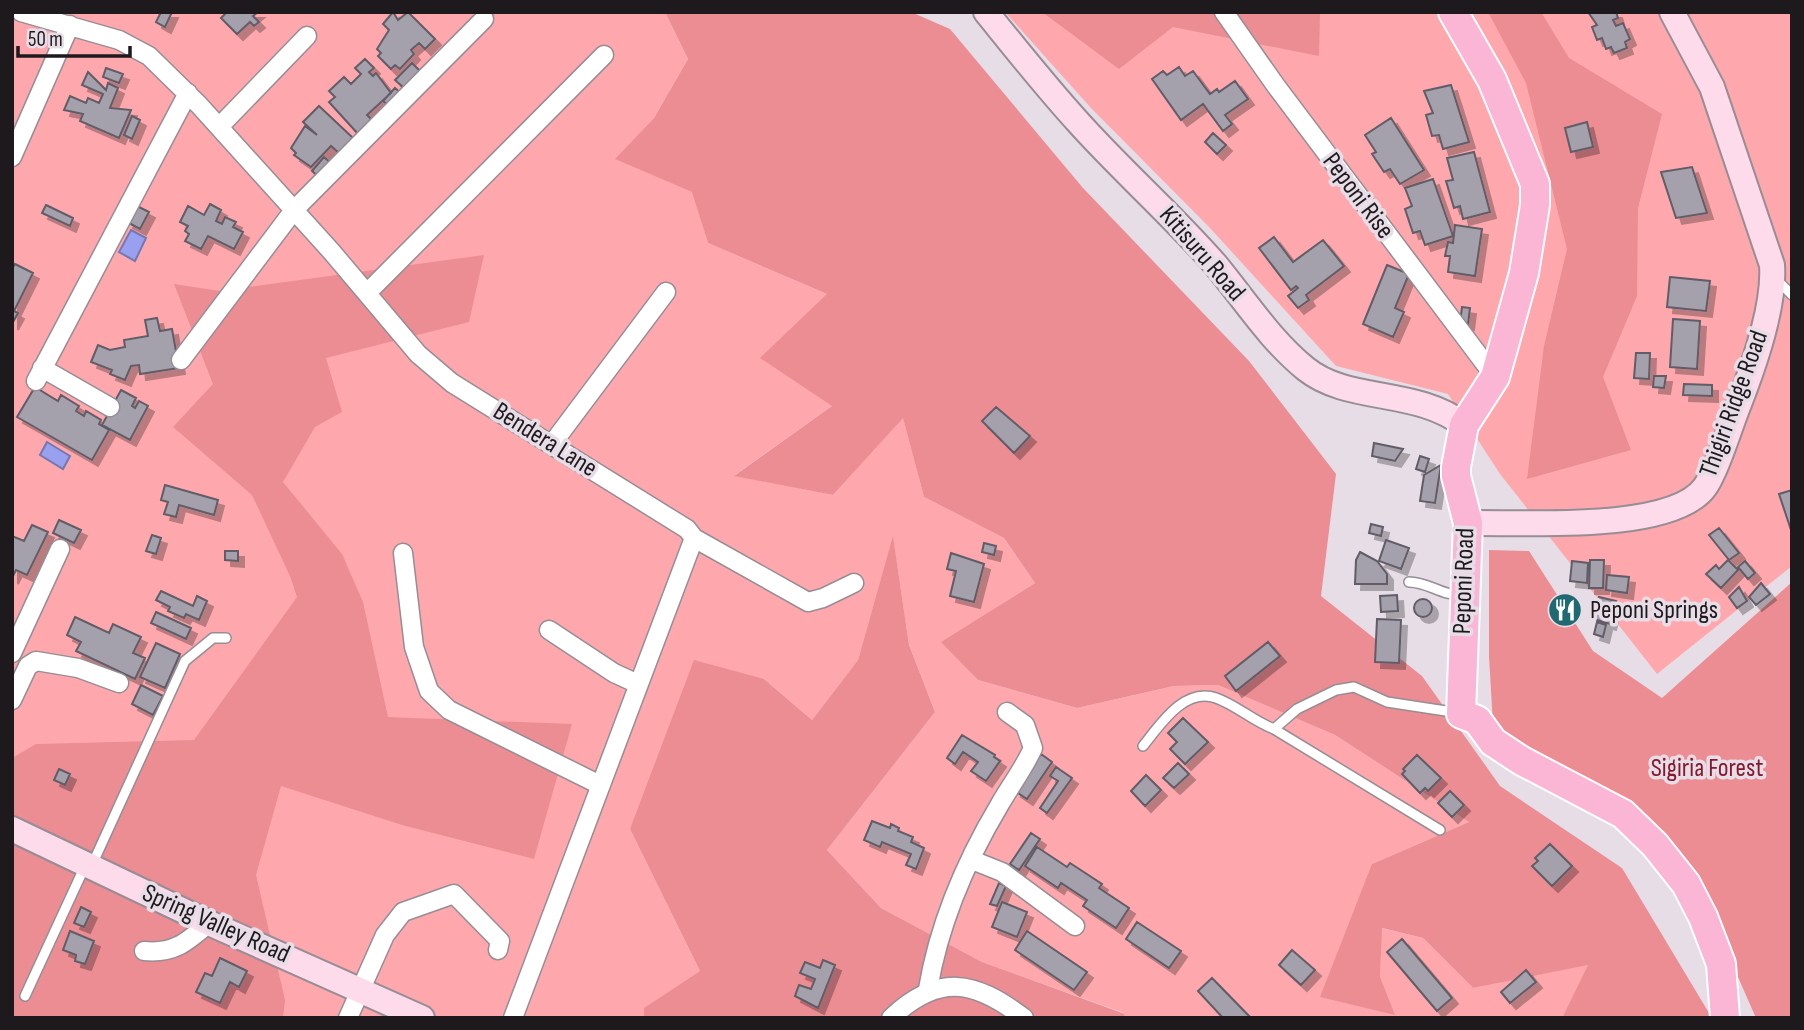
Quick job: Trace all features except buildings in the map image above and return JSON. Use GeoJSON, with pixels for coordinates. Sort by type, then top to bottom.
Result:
{"type":"FeatureCollection","features":[{"type":"Feature","properties":{"kind":"main road","name":"Peponi Road"},"geometry":{"type":"LineString","coordinates":[[1452,12],[1492,80],[1529,163],[1535,184],[1535,205],[1524,273],[1495,377],[1464,425],[1456,476],[1468,523],[1461,714]]}},
{"type":"Feature","properties":{"kind":"main road"},"geometry":{"type":"LineString","coordinates":[[1461,714],[1476,720],[1493,742],[1522,761],[1623,814],[1655,845],[1686,884],[1703,918],[1721,964],[1725,1018]]}},
{"type":"Feature","properties":{"kind":"street","name":"Bendera Lane"},"geometry":{"type":"LineString","coordinates":[[21,12],[118,40],[149,56],[188,93],[294,210],[418,354],[452,383],[687,528],[694,538],[808,601],[823,598],[855,583]]}},
{"type":"Feature","properties":{"kind":"street","name":"Kitisuru Road"},"geometry":{"type":"LineString","coordinates":[[986,12],[1079,124],[1215,264],[1259,319],[1306,369],[1346,386],[1432,405],[1446,411],[1464,425]]}},
{"type":"Feature","properties":{"kind":"street","name":"Peponi Rise"},"geometry":{"type":"LineString","coordinates":[[1224,12],[1276,86],[1495,377]]}},
{"type":"Feature","properties":{"kind":"street","name":"Thigiri Ridge Road"},"geometry":{"type":"LineString","coordinates":[[1468,523],[1622,520],[1660,515],[1704,488],[1750,377],[1773,277],[1769,255],[1712,87],[1672,12]]}},
{"type":"Feature","properties":{"kind":"street"},"geometry":{"type":"LineString","coordinates":[[181,360],[294,210],[484,19]]}},
{"type":"Feature","properties":{"kind":"street"},"geometry":{"type":"LineString","coordinates":[[12,158],[70,25]]}},
{"type":"Feature","properties":{"kind":"street"},"geometry":{"type":"LineString","coordinates":[[219,127],[307,36]]}},
{"type":"Feature","properties":{"kind":"street"},"geometry":{"type":"LineString","coordinates":[[367,293],[604,55]]}},
{"type":"Feature","properties":{"kind":"street"},"geometry":{"type":"LineString","coordinates":[[110,407],[39,374],[188,93]]}},
{"type":"Feature","properties":{"kind":"street"},"geometry":{"type":"LineString","coordinates":[[552,444],[666,292]]}},
{"type":"Feature","properties":{"kind":"street"},"geometry":{"type":"LineString","coordinates":[[513,1018],[672,592],[688,561],[694,538]]}},
{"type":"Feature","properties":{"kind":"street"},"geometry":{"type":"LineString","coordinates":[[12,653],[60,549]]}},
{"type":"Feature","properties":{"kind":"street"},"geometry":{"type":"LineString","coordinates":[[403,553],[414,647],[429,691],[449,710],[600,785]]}},
{"type":"Feature","properties":{"kind":"street"},"geometry":{"type":"LineString","coordinates":[[549,630],[614,673],[638,684]]}},
{"type":"Feature","properties":{"kind":"street"},"geometry":{"type":"LineString","coordinates":[[12,700],[27,666],[36,661],[53,662],[119,683]]}},
{"type":"Feature","properties":{"kind":"street"},"geometry":{"type":"LineString","coordinates":[[928,989],[935,947],[957,888],[999,804],[1033,748],[1025,725],[1007,712]]}},
{"type":"Feature","properties":{"kind":"street","name":"Spring Valley Road"},"geometry":{"type":"LineString","coordinates":[[12,829],[209,923],[360,988],[422,1018]]}},
{"type":"Feature","properties":{"kind":"street"},"geometry":{"type":"LineString","coordinates":[[972,860],[1002,872],[1075,926]]}},
{"type":"Feature","properties":{"kind":"street"},"geometry":{"type":"LineString","coordinates":[[348,1018],[385,935],[403,912],[454,894],[500,941],[498,950]]}},
{"type":"Feature","properties":{"kind":"street"},"geometry":{"type":"LineString","coordinates":[[144,951],[163,953],[183,946],[209,923]]}},
{"type":"Feature","properties":{"kind":"street"},"geometry":{"type":"LineString","coordinates":[[891,1018],[909,1001],[928,989],[950,987],[979,992],[1001,1001],[1024,1018]]}},
{"type":"Feature","properties":{"kind":"lane"},"geometry":{"type":"LineString","coordinates":[[1773,277],[1792,295]]}},
{"type":"Feature","properties":{"kind":"lane"},"geometry":{"type":"LineString","coordinates":[[1409,582],[1420,583],[1449,595],[1464,593]]}},
{"type":"Feature","properties":{"kind":"lane"},"geometry":{"type":"LineString","coordinates":[[25,996],[185,661],[213,638],[226,638]]}},
{"type":"Feature","properties":{"kind":"lane"},"geometry":{"type":"LineString","coordinates":[[1274,729],[1297,709],[1336,690],[1354,687],[1387,702],[1461,714]]}},
{"type":"Feature","properties":{"kind":"lane"},"geometry":{"type":"LineString","coordinates":[[1143,746],[1178,706],[1197,697],[1214,697],[1274,729],[1440,830]]}},
{"type":"Feature","properties":{"kind":"shaded area"},"geometry":{"type":"Polygon","coordinates":[[[12,12],[665,12],[688,59],[654,118],[616,159],[693,192],[708,243],[827,294],[832,406],[735,475],[833,495],[903,417],[924,497],[1004,538],[1035,583],[942,642],[978,680],[1077,708],[1174,686],[1218,685],[1335,735],[1469,822],[1372,864],[1380,977],[1381,928],[1423,938],[1473,988],[1589,964],[1562,1018],[1122,1018],[1124,1013],[982,962],[881,908],[827,850],[935,712],[909,645],[893,538],[858,660],[812,720],[764,679],[630,829],[700,971],[645,1008],[644,1018],[12,1018],[12,12]]]}},
{"type":"Feature","properties":{"kind":"shaded area"},"geometry":{"type":"Polygon","coordinates":[[[1005,12],[1792,12],[1792,566],[1657,674],[1500,474],[1448,394],[1336,366],[1210,228],[1091,108],[1005,12]]]}},
{"type":"Feature","properties":{"kind":"green space"},"geometry":{"type":"Polygon","coordinates":[[[665,12],[911,12],[950,29],[1083,188],[1249,361],[1336,474],[1321,596],[1422,676],[1500,786],[1622,868],[1712,1018],[1562,1018],[1588,965],[1473,988],[1423,938],[1382,928],[1380,977],[1395,1015],[1320,997],[1372,864],[1469,822],[1335,735],[1218,685],[1174,686],[1077,708],[978,680],[941,642],[1035,583],[1004,538],[924,497],[903,418],[833,495],[734,476],[832,406],[760,358],[827,294],[708,243],[692,192],[615,159],[654,118],[688,59],[665,12]]]}},
{"type":"Feature","properties":{"kind":"green space"},"geometry":{"type":"Polygon","coordinates":[[[1042,12],[1320,12],[1319,56],[1173,27],[1119,69],[1042,12]]]}},
{"type":"Feature","properties":{"kind":"green space"},"geometry":{"type":"Polygon","coordinates":[[[1488,12],[1541,12],[1569,58],[1662,114],[1638,208],[1637,296],[1603,377],[1631,450],[1527,479],[1544,346],[1567,249],[1526,83],[1488,12]]]}},
{"type":"Feature","properties":{"kind":"green space"},"geometry":{"type":"Polygon","coordinates":[[[484,255],[469,322],[326,358],[342,412],[315,427],[283,482],[342,554],[363,602],[388,717],[572,724],[534,859],[402,825],[281,786],[256,875],[285,1000],[283,1018],[12,1018],[12,758],[36,744],[194,740],[297,597],[252,495],[173,427],[213,384],[174,284],[220,291],[484,255]]]}},
{"type":"Feature","properties":{"kind":"green space"},"geometry":{"type":"Polygon","coordinates":[[[893,536],[909,645],[935,712],[827,850],[881,908],[982,962],[1125,1014],[1122,1018],[644,1018],[644,1008],[700,971],[630,829],[694,660],[764,679],[812,720],[858,660],[893,536]]]}},
{"type":"Feature","properties":{"kind":"green space","name":"Sigiria Forest"},"geometry":{"type":"Polygon","coordinates":[[[1489,550],[1529,551],[1593,651],[1662,698],[1792,582],[1792,1018],[1756,1018],[1693,875],[1523,754],[1493,725],[1489,656],[1489,550]]]}},
{"type":"Feature","properties":{"kind":"water"},"geometry":{"type":"Polygon","coordinates":[[[131,230],[146,238],[135,261],[119,252],[131,230]]]}},
{"type":"Feature","properties":{"kind":"water"},"geometry":{"type":"Polygon","coordinates":[[[47,442],[70,456],[63,469],[40,455],[47,442]]]}},
{"type":"Feature","properties":{"kind":"place","name":"Peponi Springs"},"geometry":{"type":"Point","coordinates":[1565,610]}}]}
